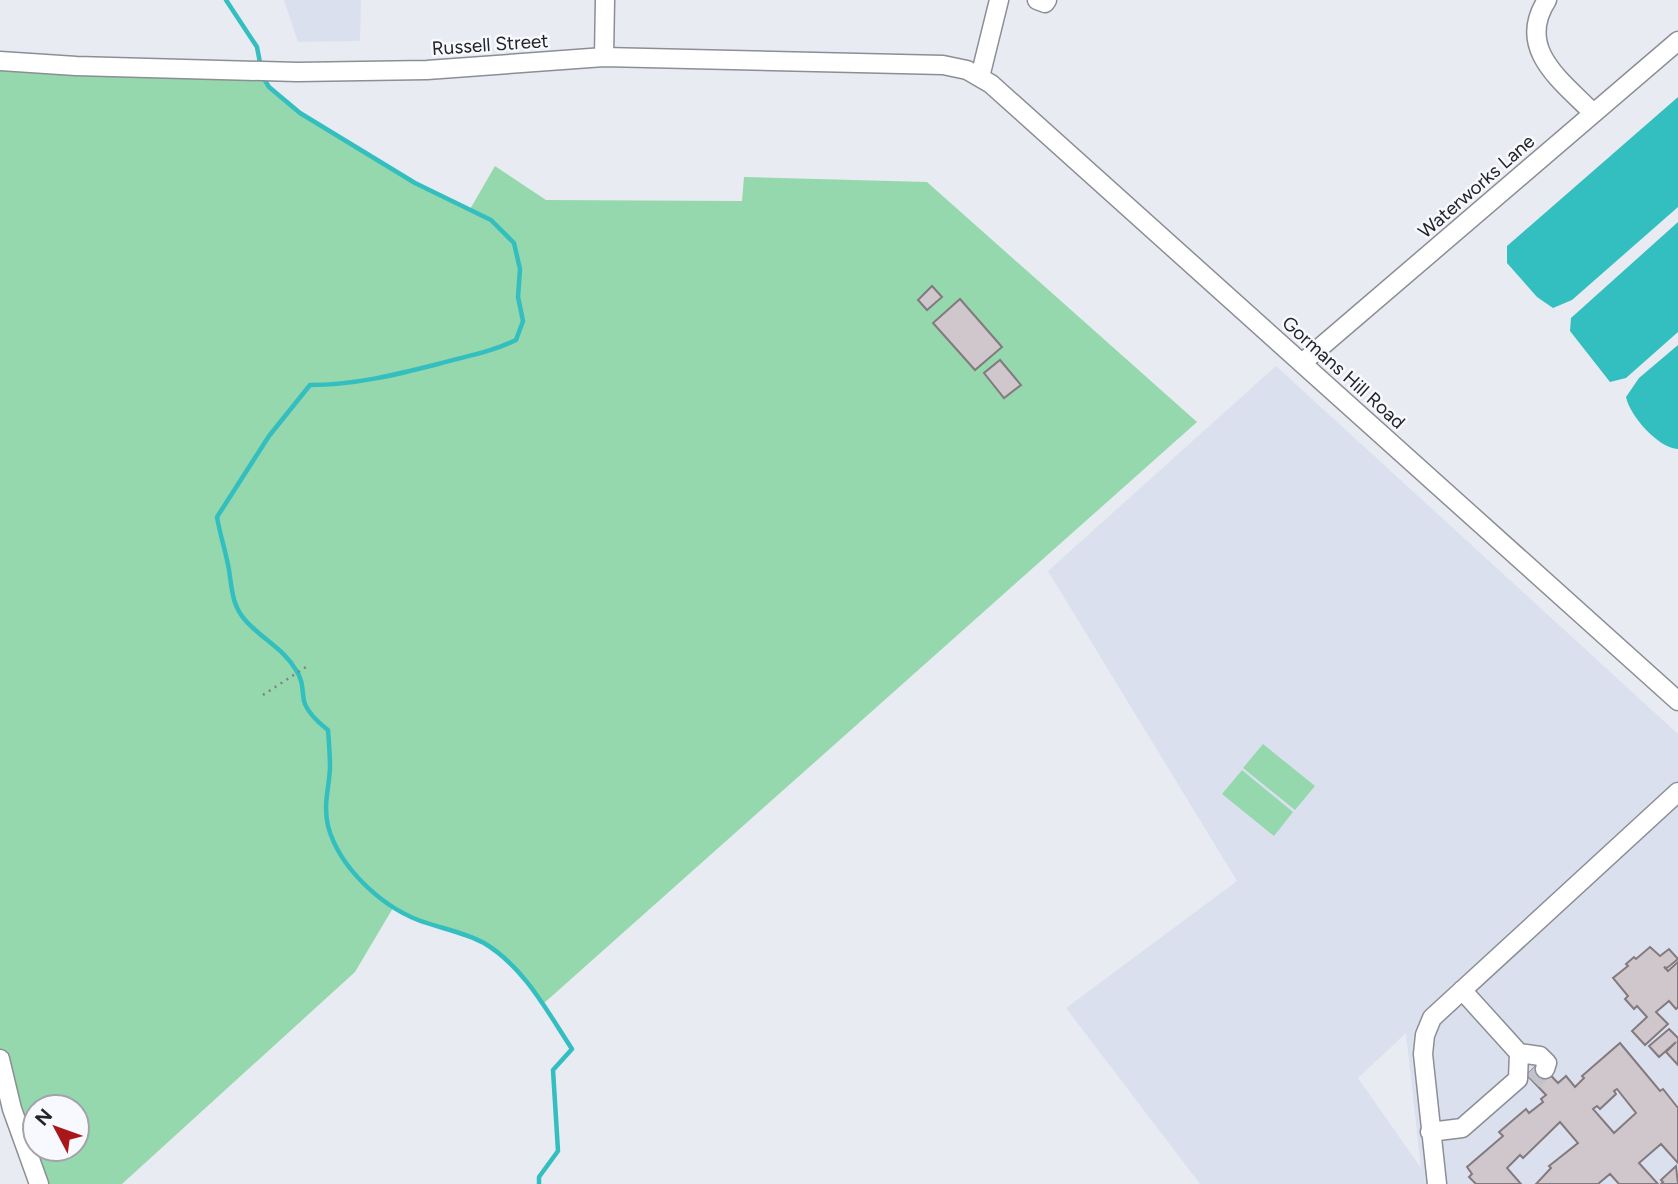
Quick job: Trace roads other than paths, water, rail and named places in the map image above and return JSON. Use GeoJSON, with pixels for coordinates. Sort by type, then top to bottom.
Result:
{"type":"FeatureCollection","features":[{"type":"Feature","properties":{"kind":"street"},"geometry":{"type":"LineString","coordinates":[[604,57],[605,0]]}},
{"type":"Feature","properties":{"kind":"street"},"geometry":{"type":"LineString","coordinates":[[980,77],[999,0]]}},
{"type":"Feature","properties":{"kind":"street"},"geometry":{"type":"LineString","coordinates":[[1037,0],[1045,3],[1047,0]]}},
{"type":"Feature","properties":{"kind":"street"},"geometry":{"type":"LineString","coordinates":[[1547,0],[1537,20],[1537,47],[1551,69],[1593,113]]}},
{"type":"Feature","properties":{"kind":"street","name":"Waterworks Lane"},"geometry":{"type":"LineString","coordinates":[[1302,363],[1678,41]]}},
{"type":"Feature","properties":{"kind":"street","name":"Russell Street"},"geometry":{"type":"LineString","coordinates":[[0,61],[76,66],[297,72],[426,70],[604,57],[943,65],[967,70],[980,77]]}},
{"type":"Feature","properties":{"kind":"street","name":"Gormans Hill Road"},"geometry":{"type":"LineString","coordinates":[[980,77],[991,83],[1678,701]]}},
{"type":"Feature","properties":{"kind":"street"},"geometry":{"type":"LineString","coordinates":[[1437,1184],[1423,1054],[1425,1035],[1432,1018],[1678,792]]}},
{"type":"Feature","properties":{"kind":"street"},"geometry":{"type":"LineString","coordinates":[[1462,990],[1518,1053],[1532,1076]]}},
{"type":"Feature","properties":{"kind":"street"},"geometry":{"type":"LineString","coordinates":[[1430,1132],[1462,1128],[1547,1063],[1540,1056],[1518,1053]]}},
{"type":"Feature","properties":{"kind":"street"},"geometry":{"type":"LineString","coordinates":[[0,1059],[12,1110],[39,1184]]}},
{"type":"Feature","properties":{"kind":"water"},"geometry":{"type":"Polygon","coordinates":[[[1678,97],[1678,207],[1572,300],[1553,308],[1537,297],[1507,263],[1507,246],[1678,97]]]}},
{"type":"Feature","properties":{"kind":"water"},"geometry":{"type":"Polygon","coordinates":[[[1678,222],[1678,332],[1626,378],[1610,382],[1570,331],[1571,318],[1678,222]]]}},
{"type":"Feature","properties":{"kind":"water"},"geometry":{"type":"Polygon","coordinates":[[[1678,345],[1678,449],[1662,443],[1646,430],[1633,413],[1626,397],[1639,378],[1678,345]]]}},
{"type":"Feature","properties":{"kind":"waterway"},"geometry":{"type":"LineString","coordinates":[[226,0],[257,47],[261,68]]}},
{"type":"Feature","properties":{"kind":"waterway"},"geometry":{"type":"LineString","coordinates":[[263,77],[269,87],[300,113],[415,183],[491,220],[514,243],[520,269],[518,297],[523,321],[516,340],[477,354],[390,375],[343,383],[310,385],[269,436],[217,517],[233,597],[241,615],[291,663],[300,677],[308,709],[328,730],[330,768],[327,818],[333,841],[341,856],[363,883],[389,905],[418,920],[476,939],[498,953],[534,991],[572,1049],[553,1070],[558,1151],[539,1177],[539,1184]]}},
{"type":"Feature","properties":{"kind":"tunnel"},"geometry":{"type":"LineString","coordinates":[[1533,1081],[1545,1069]]}}]}
